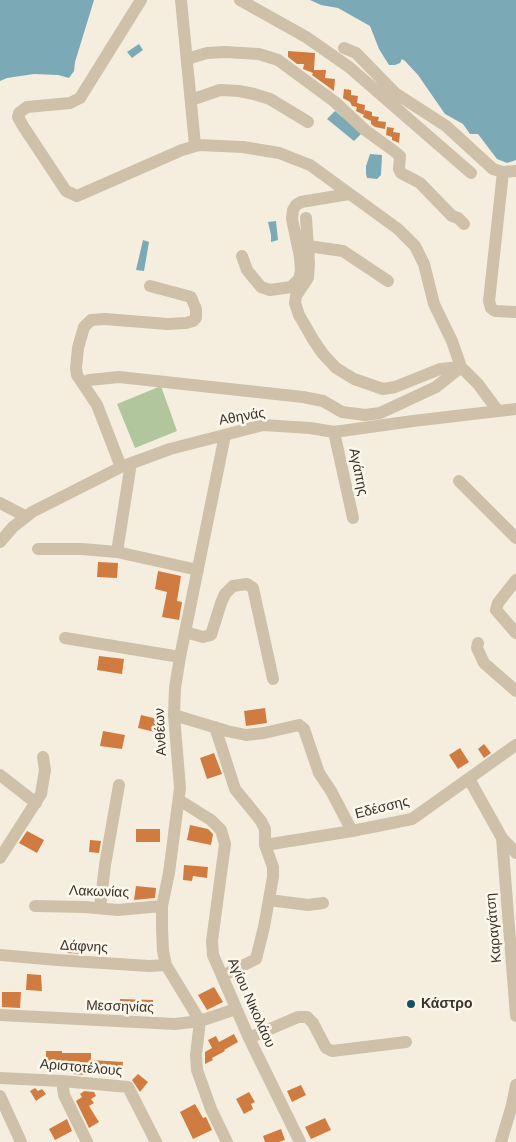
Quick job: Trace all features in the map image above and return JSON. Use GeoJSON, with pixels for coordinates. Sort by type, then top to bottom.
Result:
{"type":"FeatureCollection","features":[{"type":"Feature","properties":{"kind":"street"},"geometry":{"type":"LineString","coordinates":[[141,0],[80,98],[70,103],[27,107],[22,110],[18,117],[66,192],[77,196],[195,145],[243,147],[279,153],[310,165],[398,229],[415,246],[424,264],[434,304],[452,341],[461,367],[478,384],[498,411]]}},
{"type":"Feature","properties":{"kind":"street"},"geometry":{"type":"LineString","coordinates":[[181,0],[195,145]]}},
{"type":"Feature","properties":{"kind":"street"},"geometry":{"type":"LineString","coordinates":[[240,0],[306,37],[349,67],[471,173]]}},
{"type":"Feature","properties":{"kind":"street"},"geometry":{"type":"LineString","coordinates":[[344,48],[356,53],[396,93],[446,126],[493,169],[503,172],[516,170]]}},
{"type":"Feature","properties":{"kind":"street"},"geometry":{"type":"LineString","coordinates":[[187,59],[207,53],[225,52],[259,54],[278,60],[334,102],[365,130],[400,156],[399,168],[401,173],[420,183],[452,216],[458,218],[464,224]]}},
{"type":"Feature","properties":{"kind":"street"},"geometry":{"type":"LineString","coordinates":[[191,100],[220,90],[239,91],[270,98],[308,122]]}},
{"type":"Feature","properties":{"kind":"street"},"geometry":{"type":"LineString","coordinates":[[503,172],[489,301],[491,308],[495,311],[516,312]]}},
{"type":"Feature","properties":{"kind":"street"},"geometry":{"type":"LineString","coordinates":[[242,256],[247,270],[261,287],[270,290],[291,287],[298,279],[301,271],[292,210],[296,205],[308,200],[349,194]]}},
{"type":"Feature","properties":{"kind":"street"},"geometry":{"type":"LineString","coordinates":[[306,218],[308,278],[296,296],[295,303],[299,315],[314,341],[336,368],[354,379],[382,388],[395,387],[440,369],[461,367]]}},
{"type":"Feature","properties":{"kind":"street"},"geometry":{"type":"LineString","coordinates":[[308,246],[343,251],[388,281]]}},
{"type":"Feature","properties":{"kind":"street"},"geometry":{"type":"LineString","coordinates":[[117,552],[126,465],[97,405],[77,375],[76,368],[80,337],[84,327],[91,320],[106,319],[167,324],[186,323],[196,318],[196,309],[191,297],[150,286]]}},
{"type":"Feature","properties":{"kind":"street"},"geometry":{"type":"LineString","coordinates":[[83,383],[89,380],[119,377],[303,397],[323,401],[342,412],[365,415],[380,413],[436,387],[461,367]]}},
{"type":"Feature","properties":{"kind":"street","name":"Αθηνάς"},"geometry":{"type":"LineString","coordinates":[[0,542],[25,516],[126,465],[170,448],[263,425],[310,428],[334,432],[516,409]]}},
{"type":"Feature","properties":{"kind":"street","name":"Αγάπης"},"geometry":{"type":"LineString","coordinates":[[334,432],[353,518]]}},
{"type":"Feature","properties":{"kind":"street","name":"Ανθέων"},"geometry":{"type":"LineString","coordinates":[[200,1021],[166,965],[163,951],[162,906],[169,873],[180,788],[174,715],[180,658],[225,434]]}},
{"type":"Feature","properties":{"kind":"street"},"geometry":{"type":"LineString","coordinates":[[459,481],[516,538]]}},
{"type":"Feature","properties":{"kind":"street"},"geometry":{"type":"LineString","coordinates":[[0,503],[25,516]]}},
{"type":"Feature","properties":{"kind":"street"},"geometry":{"type":"LineString","coordinates":[[38,549],[82,549],[117,552],[198,570]]}},
{"type":"Feature","properties":{"kind":"street"},"geometry":{"type":"LineString","coordinates":[[516,580],[498,603],[496,610],[516,633]]}},
{"type":"Feature","properties":{"kind":"street"},"geometry":{"type":"LineString","coordinates":[[185,632],[203,637],[212,635],[221,603],[226,594],[233,586],[247,584],[253,588],[273,679]]}},
{"type":"Feature","properties":{"kind":"street"},"geometry":{"type":"LineString","coordinates":[[65,638],[180,658]]}},
{"type":"Feature","properties":{"kind":"street"},"geometry":{"type":"LineString","coordinates":[[478,643],[477,648],[484,663],[516,691]]}},
{"type":"Feature","properties":{"kind":"street"},"geometry":{"type":"LineString","coordinates":[[174,715],[246,735],[299,725],[304,730],[319,773],[331,791],[352,831]]}},
{"type":"Feature","properties":{"kind":"street"},"geometry":{"type":"LineString","coordinates":[[215,727],[235,789],[261,821],[265,829],[265,845],[273,877],[256,959],[222,976]]}},
{"type":"Feature","properties":{"kind":"street","name":"Εδέσσης"},"geometry":{"type":"LineString","coordinates":[[265,845],[412,819],[516,746]]}},
{"type":"Feature","properties":{"kind":"street"},"geometry":{"type":"LineString","coordinates":[[0,858],[41,794],[45,770],[43,758]]}},
{"type":"Feature","properties":{"kind":"street"},"geometry":{"type":"LineString","coordinates":[[0,775],[36,803]]}},
{"type":"Feature","properties":{"kind":"street"},"geometry":{"type":"LineString","coordinates":[[469,778],[502,838],[516,853]]}},
{"type":"Feature","properties":{"kind":"street"},"geometry":{"type":"LineString","coordinates":[[100,908],[105,865],[119,786]]}},
{"type":"Feature","properties":{"kind":"street","name":"Αγίου Νικολάου"},"geometry":{"type":"LineString","coordinates":[[179,800],[211,820],[221,830],[225,844],[212,941],[213,955],[249,1038],[300,1142]]}},
{"type":"Feature","properties":{"kind":"street","name":"Καραγάτση"},"geometry":{"type":"LineString","coordinates":[[502,838],[516,1016]]}},
{"type":"Feature","properties":{"kind":"street"},"geometry":{"type":"LineString","coordinates":[[269,900],[308,904],[323,902]]}},
{"type":"Feature","properties":{"kind":"street","name":"Λακωνίας"},"geometry":{"type":"LineString","coordinates":[[35,906],[118,910],[162,906]]}},
{"type":"Feature","properties":{"kind":"street","name":"Δάφνης"},"geometry":{"type":"LineString","coordinates":[[0,955],[32,959],[149,966],[166,965]]}},
{"type":"Feature","properties":{"kind":"street","name":"Μεσσηνίας"},"geometry":{"type":"LineString","coordinates":[[0,1015],[175,1024],[200,1021],[236,1009]]}},
{"type":"Feature","properties":{"kind":"street"},"geometry":{"type":"LineString","coordinates":[[249,1038],[298,1017],[307,1017],[313,1023],[326,1048],[332,1051],[406,1042]]}},
{"type":"Feature","properties":{"kind":"street"},"geometry":{"type":"LineString","coordinates":[[200,1021],[196,1056],[197,1070],[211,1109],[227,1142]]}},
{"type":"Feature","properties":{"kind":"street","name":"Αριστοτέλους"},"geometry":{"type":"LineString","coordinates":[[0,1078],[128,1087],[156,1142]]}},
{"type":"Feature","properties":{"kind":"street"},"geometry":{"type":"LineString","coordinates":[[62,1081],[64,1095],[87,1142]]}},
{"type":"Feature","properties":{"kind":"street"},"geometry":{"type":"LineString","coordinates":[[500,1142],[510,1113],[516,1085]]}},
{"type":"Feature","properties":{"kind":"street"},"geometry":{"type":"LineString","coordinates":[[0,1096],[21,1142]]}},
{"type":"Feature","properties":{"kind":"green space"},"geometry":{"type":"Polygon","coordinates":[[[161,386],[177,431],[135,448],[117,404],[161,386]]]}},
{"type":"Feature","properties":{"kind":"water"},"geometry":{"type":"Polygon","coordinates":[[[0,0],[94,0],[74,71],[69,78],[58,75],[34,74],[7,78],[0,81],[0,0]]]}},
{"type":"Feature","properties":{"kind":"water"},"geometry":{"type":"Polygon","coordinates":[[[310,0],[516,0],[516,160],[507,163],[497,159],[478,134],[470,134],[463,124],[445,114],[418,75],[405,61],[402,59],[400,63],[389,65],[379,49],[370,26],[338,8],[321,5],[310,0]]]}},
{"type":"Feature","properties":{"kind":"water"},"geometry":{"type":"Polygon","coordinates":[[[139,44],[143,50],[132,58],[127,52],[139,44]]]}},
{"type":"Feature","properties":{"kind":"water"},"geometry":{"type":"Polygon","coordinates":[[[335,111],[362,133],[354,141],[327,119],[335,111]]]}},
{"type":"Feature","properties":{"kind":"water"},"geometry":{"type":"Polygon","coordinates":[[[370,154],[382,155],[381,175],[377,179],[367,178],[366,166],[370,154]]]}},
{"type":"Feature","properties":{"kind":"water"},"geometry":{"type":"Polygon","coordinates":[[[276,221],[278,240],[271,242],[268,222],[276,221]]]}},
{"type":"Feature","properties":{"kind":"water"},"geometry":{"type":"Polygon","coordinates":[[[143,240],[149,242],[144,271],[136,270],[143,240]]]}},
{"type":"Feature","properties":{"kind":"building"},"geometry":{"type":"Polygon","coordinates":[[[288,51],[315,53],[314,70],[326,70],[325,78],[335,79],[334,91],[312,75],[313,73],[303,69],[304,64],[297,64],[288,57],[288,51]]]}},
{"type":"Feature","properties":{"kind":"building"},"geometry":{"type":"Polygon","coordinates":[[[344,89],[351,90],[351,95],[358,96],[357,103],[365,105],[364,115],[356,111],[357,107],[352,106],[350,102],[343,98],[344,89]]]}},
{"type":"Feature","properties":{"kind":"building"},"geometry":{"type":"Polygon","coordinates":[[[365,110],[372,112],[372,116],[379,117],[378,121],[386,122],[385,129],[375,127],[371,124],[371,121],[363,117],[365,110]]]}},
{"type":"Feature","properties":{"kind":"building"},"geometry":{"type":"Polygon","coordinates":[[[387,127],[394,128],[393,132],[400,133],[399,143],[386,135],[387,127]]]}},
{"type":"Feature","properties":{"kind":"building"},"geometry":{"type":"Polygon","coordinates":[[[98,562],[118,563],[117,578],[97,577],[98,562]]]}},
{"type":"Feature","properties":{"kind":"building"},"geometry":{"type":"Polygon","coordinates":[[[158,571],[181,576],[177,601],[182,602],[179,620],[162,617],[167,592],[155,589],[158,571]]]}},
{"type":"Feature","properties":{"kind":"building"},"geometry":{"type":"Polygon","coordinates":[[[99,656],[124,659],[122,674],[97,670],[99,656]]]}},
{"type":"Feature","properties":{"kind":"building"},"geometry":{"type":"Polygon","coordinates":[[[265,708],[267,723],[246,726],[244,711],[265,708]]]}},
{"type":"Feature","properties":{"kind":"building"},"geometry":{"type":"Polygon","coordinates":[[[141,715],[162,720],[159,733],[138,728],[141,715]]]}},
{"type":"Feature","properties":{"kind":"building"},"geometry":{"type":"Polygon","coordinates":[[[103,731],[125,735],[122,749],[100,746],[103,731]]]}},
{"type":"Feature","properties":{"kind":"building"},"geometry":{"type":"Polygon","coordinates":[[[484,744],[491,753],[484,758],[478,749],[484,744]]]}},
{"type":"Feature","properties":{"kind":"building"},"geometry":{"type":"Polygon","coordinates":[[[460,748],[469,762],[458,769],[449,755],[460,748]]]}},
{"type":"Feature","properties":{"kind":"building"},"geometry":{"type":"Polygon","coordinates":[[[214,753],[222,774],[207,779],[200,758],[214,753]]]}},
{"type":"Feature","properties":{"kind":"building"},"geometry":{"type":"Polygon","coordinates":[[[190,825],[208,829],[213,834],[211,845],[187,840],[190,825]]]}},
{"type":"Feature","properties":{"kind":"building"},"geometry":{"type":"Polygon","coordinates":[[[136,829],[160,829],[160,842],[136,842],[136,829]]]}},
{"type":"Feature","properties":{"kind":"building"},"geometry":{"type":"Polygon","coordinates":[[[27,831],[44,840],[37,853],[19,843],[27,831]]]}},
{"type":"Feature","properties":{"kind":"building"},"geometry":{"type":"Polygon","coordinates":[[[90,840],[101,841],[99,853],[89,852],[90,840]]]}},
{"type":"Feature","properties":{"kind":"building"},"geometry":{"type":"Polygon","coordinates":[[[184,865],[208,867],[207,878],[193,876],[192,881],[183,880],[184,865]]]}},
{"type":"Feature","properties":{"kind":"building"},"geometry":{"type":"Polygon","coordinates":[[[136,886],[156,888],[155,898],[134,900],[136,886]]]}},
{"type":"Feature","properties":{"kind":"building"},"geometry":{"type":"Polygon","coordinates":[[[68,945],[84,946],[83,954],[67,953],[68,945]]]}},
{"type":"Feature","properties":{"kind":"building"},"geometry":{"type":"Polygon","coordinates":[[[27,974],[41,975],[42,991],[26,990],[27,974]]]}},
{"type":"Feature","properties":{"kind":"building"},"geometry":{"type":"Polygon","coordinates":[[[214,987],[223,1002],[207,1010],[198,995],[214,987]]]}},
{"type":"Feature","properties":{"kind":"building"},"geometry":{"type":"Polygon","coordinates":[[[2,992],[21,992],[20,1008],[2,1007],[2,992]]]}},
{"type":"Feature","properties":{"kind":"building"},"geometry":{"type":"Polygon","coordinates":[[[120,999],[153,1000],[153,1014],[121,1013],[120,999]]]}},
{"type":"Feature","properties":{"kind":"building"},"geometry":{"type":"Polygon","coordinates":[[[234,1034],[238,1042],[205,1064],[205,1052],[212,1048],[208,1040],[216,1036],[219,1042],[234,1034]]]}},
{"type":"Feature","properties":{"kind":"building"},"geometry":{"type":"Polygon","coordinates":[[[46,1051],[91,1053],[91,1060],[123,1062],[122,1072],[116,1071],[116,1075],[86,1075],[74,1074],[74,1072],[46,1071],[46,1051]]]}},
{"type":"Feature","properties":{"kind":"building"},"geometry":{"type":"Polygon","coordinates":[[[138,1074],[148,1082],[140,1092],[132,1080],[138,1074]]]}},
{"type":"Feature","properties":{"kind":"building"},"geometry":{"type":"Polygon","coordinates":[[[301,1085],[306,1095],[292,1102],[287,1091],[301,1085]]]}},
{"type":"Feature","properties":{"kind":"building"},"geometry":{"type":"Polygon","coordinates":[[[35,1088],[38,1091],[42,1089],[46,1094],[36,1101],[30,1091],[35,1088]]]}},
{"type":"Feature","properties":{"kind":"building"},"geometry":{"type":"Polygon","coordinates":[[[84,1091],[94,1092],[96,1096],[91,1099],[94,1103],[89,1106],[99,1122],[89,1128],[76,1101],[82,1097],[80,1094],[84,1091]]]}},
{"type":"Feature","properties":{"kind":"building"},"geometry":{"type":"Polygon","coordinates":[[[249,1092],[255,1102],[251,1104],[253,1109],[244,1114],[236,1099],[249,1092]]]}},
{"type":"Feature","properties":{"kind":"building"},"geometry":{"type":"Polygon","coordinates":[[[195,1104],[203,1118],[206,1117],[212,1130],[193,1139],[180,1112],[195,1104]]]}},
{"type":"Feature","properties":{"kind":"building"},"geometry":{"type":"Polygon","coordinates":[[[325,1118],[331,1130],[311,1139],[305,1127],[325,1118]]]}},
{"type":"Feature","properties":{"kind":"building"},"geometry":{"type":"Polygon","coordinates":[[[67,1119],[72,1131],[55,1140],[49,1129],[67,1119]]]}},
{"type":"Feature","properties":{"kind":"building"},"geometry":{"type":"Polygon","coordinates":[[[281,1129],[285,1140],[265,1142],[263,1136],[281,1129]]]}},
{"type":"Feature","properties":{"kind":"place","name":"Κάστρο"},"geometry":{"type":"Point","coordinates":[411,1004]}}]}
